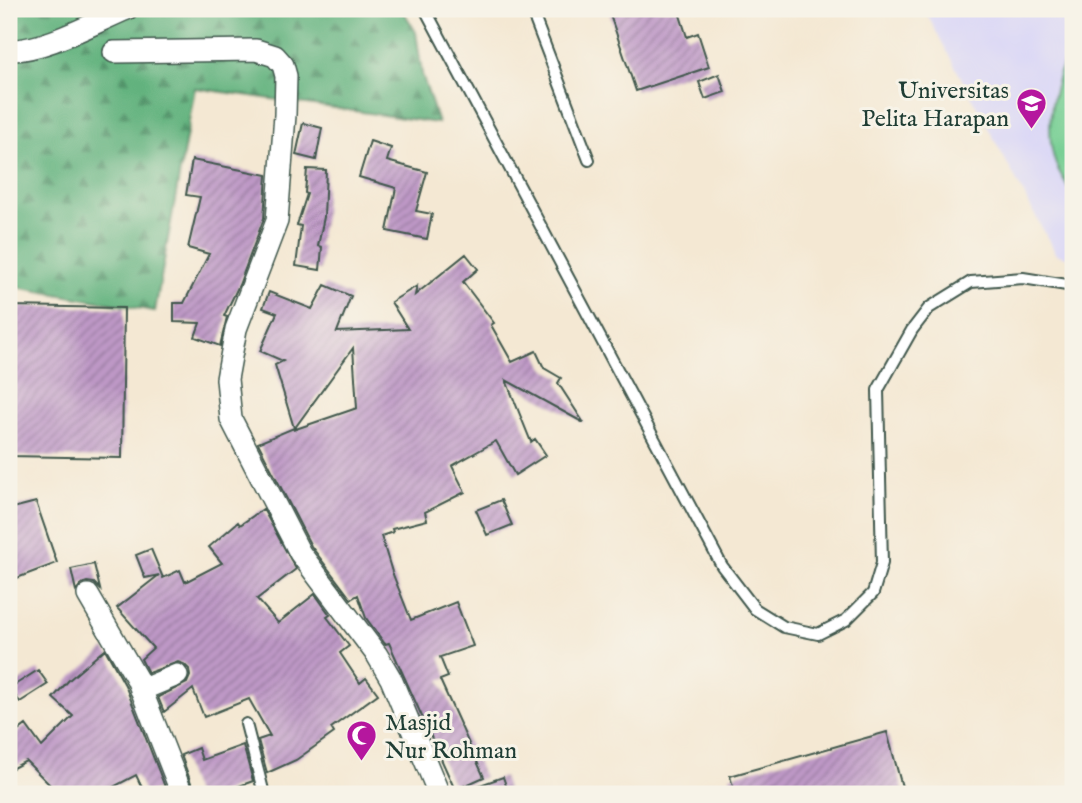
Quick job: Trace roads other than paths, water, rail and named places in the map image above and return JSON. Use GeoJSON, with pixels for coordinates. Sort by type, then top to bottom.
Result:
{"type":"FeatureCollection","features":[{"type":"Feature","properties":{"kind":"street"},"geometry":{"type":"LineString","coordinates":[[9,50],[21,51],[64,37],[127,9]]}},
{"type":"Feature","properties":{"kind":"street"},"geometry":{"type":"LineString","coordinates":[[114,52],[256,50],[275,56],[283,65],[286,76],[285,115],[277,220],[236,329],[227,379],[231,419],[300,553],[377,656],[391,679],[439,794]]}},
{"type":"Feature","properties":{"kind":"street"},"geometry":{"type":"LineString","coordinates":[[88,595],[137,679],[181,794]]}},
{"type":"Feature","properties":{"kind":"street"},"geometry":{"type":"LineString","coordinates":[[141,690],[177,675]]}},
{"type":"Feature","properties":{"kind":"lane"},"geometry":{"type":"LineString","coordinates":[[425,9],[722,566],[755,609],[784,627],[818,634],[846,620],[873,593],[882,563],[878,390],[912,330],[929,308],[971,282],[1023,278],[1073,286]]}},
{"type":"Feature","properties":{"kind":"lane"},"geometry":{"type":"LineString","coordinates":[[531,9],[589,160]]}},
{"type":"Feature","properties":{"kind":"lane"},"geometry":{"type":"LineString","coordinates":[[246,724],[264,794]]}},
{"type":"Feature","properties":{"kind":"place","name":"Universitas Pelita Harapan"},"geometry":{"type":"Point","coordinates":[1032,131]}},
{"type":"Feature","properties":{"kind":"place","name":"Masjid Nur Rohman"},"geometry":{"type":"Point","coordinates":[362,763]}}]}
